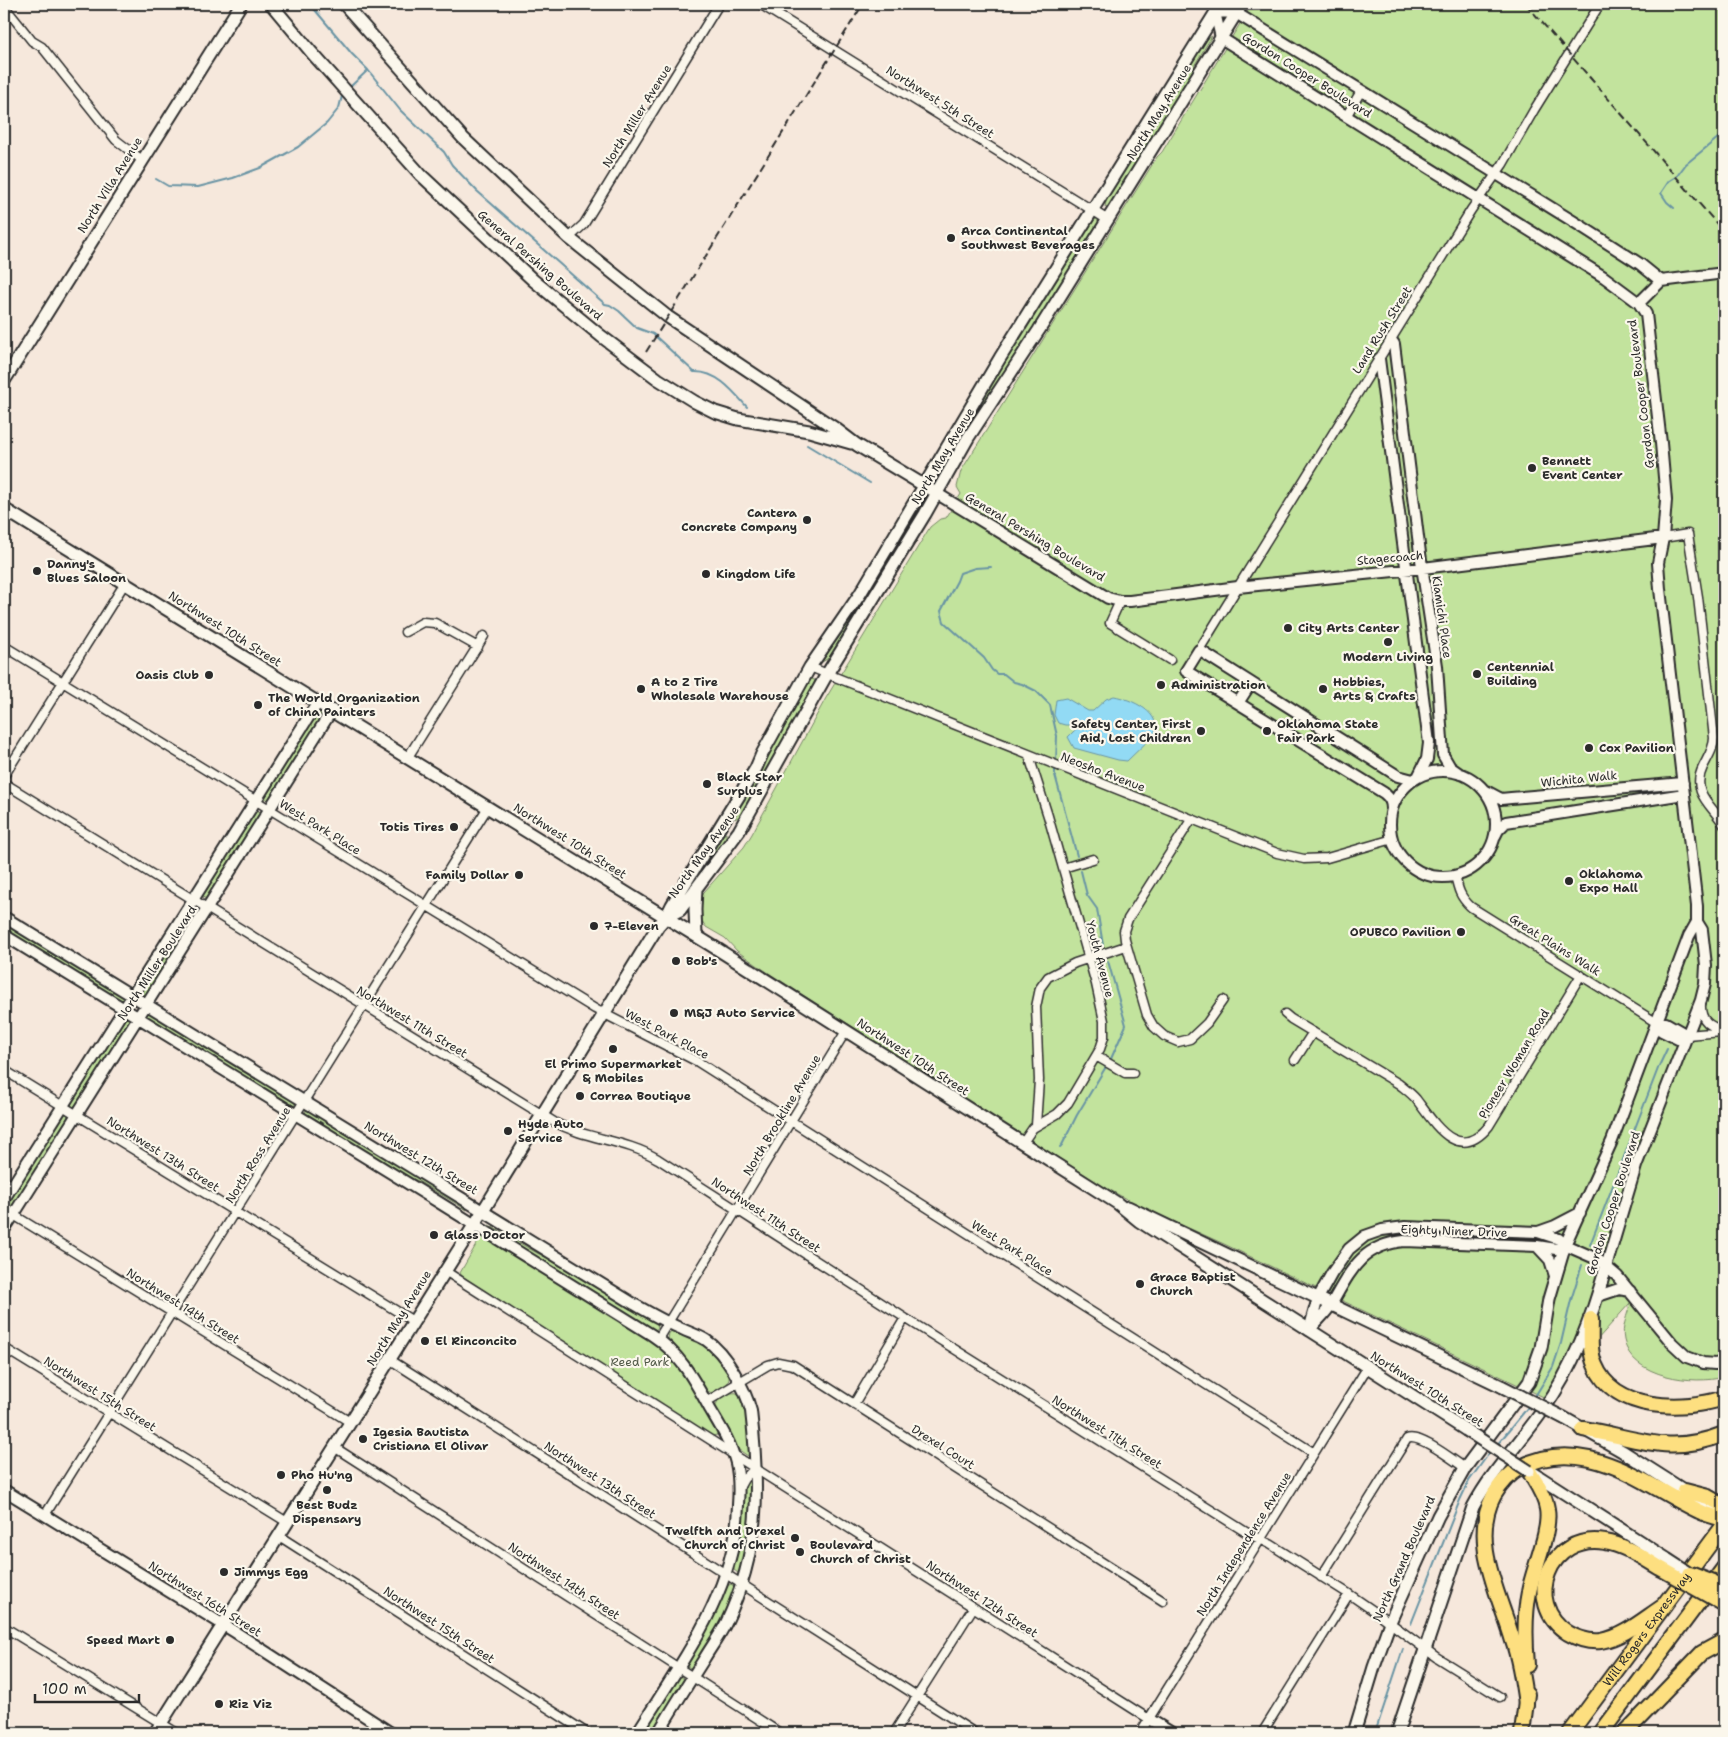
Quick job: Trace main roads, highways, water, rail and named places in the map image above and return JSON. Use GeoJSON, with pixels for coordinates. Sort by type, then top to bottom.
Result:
{"type":"FeatureCollection","features":[{"type":"Feature","properties":{"kind":"highway"},"geometry":{"type":"LineString","coordinates":[[1591,1319],[1594,1364],[1603,1378],[1617,1390],[1636,1399],[1659,1405],[1696,1405],[1724,1398]]}},
{"type":"Feature","properties":{"kind":"highway"},"geometry":{"type":"LineString","coordinates":[[1584,1429],[1616,1434],[1636,1441],[1670,1446],[1700,1442],[1724,1434]]}},
{"type":"Feature","properties":{"kind":"highway"},"geometry":{"type":"LineString","coordinates":[[1526,1704],[1520,1665],[1490,1570],[1485,1546],[1484,1531],[1487,1512],[1495,1494],[1505,1479],[1532,1461],[1543,1458],[1562,1456],[1590,1459],[1705,1504],[1724,1506]]}},
{"type":"Feature","properties":{"kind":"highway"},"geometry":{"type":"LineString","coordinates":[[1522,1733],[1528,1679],[1525,1628],[1526,1609],[1532,1578],[1548,1521],[1545,1501],[1535,1477]]}},
{"type":"Feature","properties":{"kind":"highway"},"geometry":{"type":"LineString","coordinates":[[1685,1491],[1724,1518]]}},
{"type":"Feature","properties":{"kind":"highway","name":"Will Rogers Expressway"},"geometry":{"type":"LineString","coordinates":[[1570,1733],[1724,1525]]}},
{"type":"Feature","properties":{"kind":"highway"},"geometry":{"type":"LineString","coordinates":[[1664,1606],[1619,1635],[1603,1640],[1585,1640],[1571,1635],[1557,1624],[1548,1609],[1544,1592],[1547,1574],[1556,1558],[1570,1547],[1586,1541],[1612,1543],[1664,1564],[1724,1604]]}},
{"type":"Feature","properties":{"kind":"highway","name":"Will Rogers Expressway"},"geometry":{"type":"LineString","coordinates":[[1601,1733],[1724,1568]]}},
{"type":"Feature","properties":{"kind":"highway"},"geometry":{"type":"LineString","coordinates":[[1690,1574],[1724,1587]]}},
{"type":"Feature","properties":{"kind":"highway"},"geometry":{"type":"LineString","coordinates":[[1625,1733],[1702,1653],[1724,1641]]}},
{"type":"Feature","properties":{"kind":"main road","name":"North Villa Avenue"},"geometry":{"type":"LineString","coordinates":[[4,381],[241,4]]}},
{"type":"Feature","properties":{"kind":"main road","name":"General Pershing Boulevard"},"geometry":{"type":"LineString","coordinates":[[271,4],[318,60],[426,180],[533,280],[639,365],[695,402],[727,416],[809,431],[858,445]]}},
{"type":"Feature","properties":{"kind":"main road","name":"General Pershing Boulevard"},"geometry":{"type":"LineString","coordinates":[[344,4],[463,138],[569,238],[668,317],[858,445],[936,493]]}},
{"type":"Feature","properties":{"kind":"main road","name":"North May Avenue"},"geometry":{"type":"LineString","coordinates":[[158,1728],[483,1211],[658,926],[666,917],[756,768],[810,667],[860,594],[1000,358],[1218,8]]}},
{"type":"Feature","properties":{"kind":"main road","name":"North May Avenue"},"geometry":{"type":"LineString","coordinates":[[666,917],[680,910],[739,831],[826,674],[968,438],[1039,330],[1239,9]]}},
{"type":"Feature","properties":{"kind":"main road","name":"Northwest 10th Street"},"geometry":{"type":"LineString","coordinates":[[4,509],[666,917],[1117,1203],[1139,1221],[1466,1430],[1664,1564],[1690,1574],[1724,1596]]}},
{"type":"Feature","properties":{"kind":"main road"},"geometry":{"type":"LineString","coordinates":[[724,822],[739,831]]}},
{"type":"Feature","properties":{"kind":"main road"},"geometry":{"type":"LineString","coordinates":[[696,888],[696,936]]}},
{"type":"Feature","properties":{"kind":"main road","name":"Northwest 10th Street"},"geometry":{"type":"LineString","coordinates":[[1117,1203],[1143,1213],[1564,1418],[1685,1491]]}},
{"type":"Feature","properties":{"kind":"main road","name":"Gordon Cooper Boulevard"},"geometry":{"type":"LineString","coordinates":[[1508,1411],[1529,1382],[1537,1362],[1555,1276],[1565,1245]]}},
{"type":"Feature","properties":{"kind":"main road","name":"Gordon Cooper Boulevard"},"geometry":{"type":"LineString","coordinates":[[1397,1733],[1473,1506],[1493,1474],[1562,1382],[1591,1319],[1606,1267]]}},
{"type":"Feature","properties":{"kind":"main road","name":"North Grand Boulevard"},"geometry":{"type":"LineString","coordinates":[[1354,1733],[1390,1622],[1438,1516],[1465,1468],[1508,1411]]}},
{"type":"Feature","properties":{"kind":"water"},"geometry":{"type":"Polygon","coordinates":[[[1114,696],[1129,700],[1144,708],[1154,720],[1156,727],[1154,735],[1127,761],[1074,748],[1068,737],[1077,728],[1076,725],[1058,723],[1054,715],[1056,700],[1066,698],[1088,711],[1093,711],[1106,699],[1114,696]]]}},
{"type":"Feature","properties":{"kind":"waterway"},"geometry":{"type":"LineString","coordinates":[[310,4],[400,110],[444,152],[452,165],[477,191],[605,304],[619,311],[637,328],[653,334],[694,372],[710,375],[724,383],[747,407]]}},
{"type":"Feature","properties":{"kind":"waterway"},"geometry":{"type":"LineString","coordinates":[[350,87],[368,70]]}},
{"type":"Feature","properties":{"kind":"waterway"},"geometry":{"type":"LineString","coordinates":[[156,179],[168,186],[198,187],[233,178],[260,168],[298,147],[327,123],[339,108],[342,96]]}},
{"type":"Feature","properties":{"kind":"waterway"},"geometry":{"type":"LineString","coordinates":[[1674,208],[1661,193],[1669,181],[1677,176],[1686,164],[1724,133]]}},
{"type":"Feature","properties":{"kind":"waterway"},"geometry":{"type":"LineString","coordinates":[[807,445],[870,483]]}},
{"type":"Feature","properties":{"kind":"waterway"},"geometry":{"type":"LineString","coordinates":[[991,567],[975,568],[960,573],[941,611],[944,622],[984,658],[997,674],[1004,674],[1014,682],[1036,691],[1050,705],[1057,736],[1056,762]]}},
{"type":"Feature","properties":{"kind":"waterway"},"geometry":{"type":"LineString","coordinates":[[1055,766],[1055,775],[1077,856]]}},
{"type":"Feature","properties":{"kind":"waterway"},"geometry":{"type":"LineString","coordinates":[[1081,871],[1087,895],[1097,909],[1103,945]]}},
{"type":"Feature","properties":{"kind":"waterway"},"geometry":{"type":"LineString","coordinates":[[1108,961],[1126,1025],[1110,1061]]}},
{"type":"Feature","properties":{"kind":"waterway"},"geometry":{"type":"LineString","coordinates":[[1590,1245],[1667,1049]]}},
{"type":"Feature","properties":{"kind":"waterway"},"geometry":{"type":"LineString","coordinates":[[1060,1147],[1107,1065]]}},
{"type":"Feature","properties":{"kind":"waterway"},"geometry":{"type":"LineString","coordinates":[[1534,1398],[1553,1367],[1582,1265]]}},
{"type":"Feature","properties":{"kind":"waterway"},"geometry":{"type":"LineString","coordinates":[[1497,1445],[1529,1406]]}},
{"type":"Feature","properties":{"kind":"waterway"},"geometry":{"type":"LineString","coordinates":[[1411,1624],[1460,1500],[1469,1481],[1490,1452]]}},
{"type":"Feature","properties":{"kind":"waterway"},"geometry":{"type":"LineString","coordinates":[[1375,1733],[1403,1649]]}},
{"type":"Feature","properties":{"kind":"railway"},"geometry":{"type":"LineString","coordinates":[[646,352],[863,4]]}},
{"type":"Feature","properties":{"kind":"railway"},"geometry":{"type":"LineString","coordinates":[[1526,4],[1724,232]]}},
{"type":"Feature","properties":{"kind":"place","name":"Arca Continental Southwest Beverages"},"geometry":{"type":"Point","coordinates":[951,238]}},
{"type":"Feature","properties":{"kind":"place","name":"Bennett Event Center"},"geometry":{"type":"Point","coordinates":[1532,468]}},
{"type":"Feature","properties":{"kind":"place","name":"Cantera Concrete Company"},"geometry":{"type":"Point","coordinates":[807,520]}},
{"type":"Feature","properties":{"kind":"place","name":"Danny's Blues Saloon"},"geometry":{"type":"Point","coordinates":[37,571]}},
{"type":"Feature","properties":{"kind":"place","name":"Kingdom Life"},"geometry":{"type":"Point","coordinates":[706,574]}},
{"type":"Feature","properties":{"kind":"place","name":"City Arts Center"},"geometry":{"type":"Point","coordinates":[1288,628]}},
{"type":"Feature","properties":{"kind":"place","name":"Modern Living"},"geometry":{"type":"Point","coordinates":[1388,642]}},
{"type":"Feature","properties":{"kind":"place","name":"Centennial Building"},"geometry":{"type":"Point","coordinates":[1477,674]}},
{"type":"Feature","properties":{"kind":"place","name":"Oasis Club"},"geometry":{"type":"Point","coordinates":[209,675]}},
{"type":"Feature","properties":{"kind":"place","name":"Administration"},"geometry":{"type":"Point","coordinates":[1161,685]}},
{"type":"Feature","properties":{"kind":"place","name":"A to Z Tire Wholesale Warehouse"},"geometry":{"type":"Point","coordinates":[641,689]}},
{"type":"Feature","properties":{"kind":"place","name":"Hobbies, Arts & Crafts"},"geometry":{"type":"Point","coordinates":[1323,689]}},
{"type":"Feature","properties":{"kind":"place","name":"The World Organization of China Painters"},"geometry":{"type":"Point","coordinates":[258,705]}},
{"type":"Feature","properties":{"kind":"place","name":"Safety Center, First Aid, Lost Children"},"geometry":{"type":"Point","coordinates":[1201,731]}},
{"type":"Feature","properties":{"kind":"place","name":"Oklahoma State Fair Park"},"geometry":{"type":"Point","coordinates":[1267,731]}},
{"type":"Feature","properties":{"kind":"place","name":"Cox Pavilion"},"geometry":{"type":"Point","coordinates":[1589,748]}},
{"type":"Feature","properties":{"kind":"place","name":"Black Star Surplus"},"geometry":{"type":"Point","coordinates":[707,784]}},
{"type":"Feature","properties":{"kind":"place","name":"Totis Tires"},"geometry":{"type":"Point","coordinates":[454,827]}},
{"type":"Feature","properties":{"kind":"place","name":"Family Dollar"},"geometry":{"type":"Point","coordinates":[519,875]}},
{"type":"Feature","properties":{"kind":"place","name":"Oklahoma Expo Hall"},"geometry":{"type":"Point","coordinates":[1569,881]}},
{"type":"Feature","properties":{"kind":"place","name":"7-Eleven"},"geometry":{"type":"Point","coordinates":[594,926]}},
{"type":"Feature","properties":{"kind":"place","name":"OPUBCO Pavilion"},"geometry":{"type":"Point","coordinates":[1461,932]}},
{"type":"Feature","properties":{"kind":"place","name":"Bob's"},"geometry":{"type":"Point","coordinates":[676,961]}},
{"type":"Feature","properties":{"kind":"place","name":"M&J Auto Service"},"geometry":{"type":"Point","coordinates":[674,1013]}},
{"type":"Feature","properties":{"kind":"place","name":"El Primo Supermarket & Mobiles"},"geometry":{"type":"Point","coordinates":[613,1049]}},
{"type":"Feature","properties":{"kind":"place","name":"Correa Boutique"},"geometry":{"type":"Point","coordinates":[580,1096]}},
{"type":"Feature","properties":{"kind":"place","name":"Hyde Auto Service"},"geometry":{"type":"Point","coordinates":[508,1131]}},
{"type":"Feature","properties":{"kind":"place","name":"Glass Doctor"},"geometry":{"type":"Point","coordinates":[434,1235]}},
{"type":"Feature","properties":{"kind":"place","name":"Grace Baptist Church"},"geometry":{"type":"Point","coordinates":[1140,1284]}},
{"type":"Feature","properties":{"kind":"place","name":"El Rinconcito"},"geometry":{"type":"Point","coordinates":[425,1341]}},
{"type":"Feature","properties":{"kind":"place","name":"Igesia Bautista Cristiana El Olivar"},"geometry":{"type":"Point","coordinates":[363,1439]}},
{"type":"Feature","properties":{"kind":"place","name":"Pho Hu'ng"},"geometry":{"type":"Point","coordinates":[281,1475]}},
{"type":"Feature","properties":{"kind":"place","name":"Best Budz Dispensary"},"geometry":{"type":"Point","coordinates":[327,1490]}},
{"type":"Feature","properties":{"kind":"place","name":"Twelfth and Drexel Church of Christ"},"geometry":{"type":"Point","coordinates":[795,1538]}},
{"type":"Feature","properties":{"kind":"place","name":"Boulevard Church of Christ"},"geometry":{"type":"Point","coordinates":[800,1552]}},
{"type":"Feature","properties":{"kind":"place","name":"Jimmys Egg"},"geometry":{"type":"Point","coordinates":[224,1572]}},
{"type":"Feature","properties":{"kind":"place","name":"Speed Mart"},"geometry":{"type":"Point","coordinates":[170,1640]}},
{"type":"Feature","properties":{"kind":"place","name":"Riz Viz"},"geometry":{"type":"Point","coordinates":[219,1704]}},
{"type":"Feature","properties":{"kind":"park label","name":"Reed Park"},"geometry":{"type":"Point","coordinates":[640,1362]}}]}
